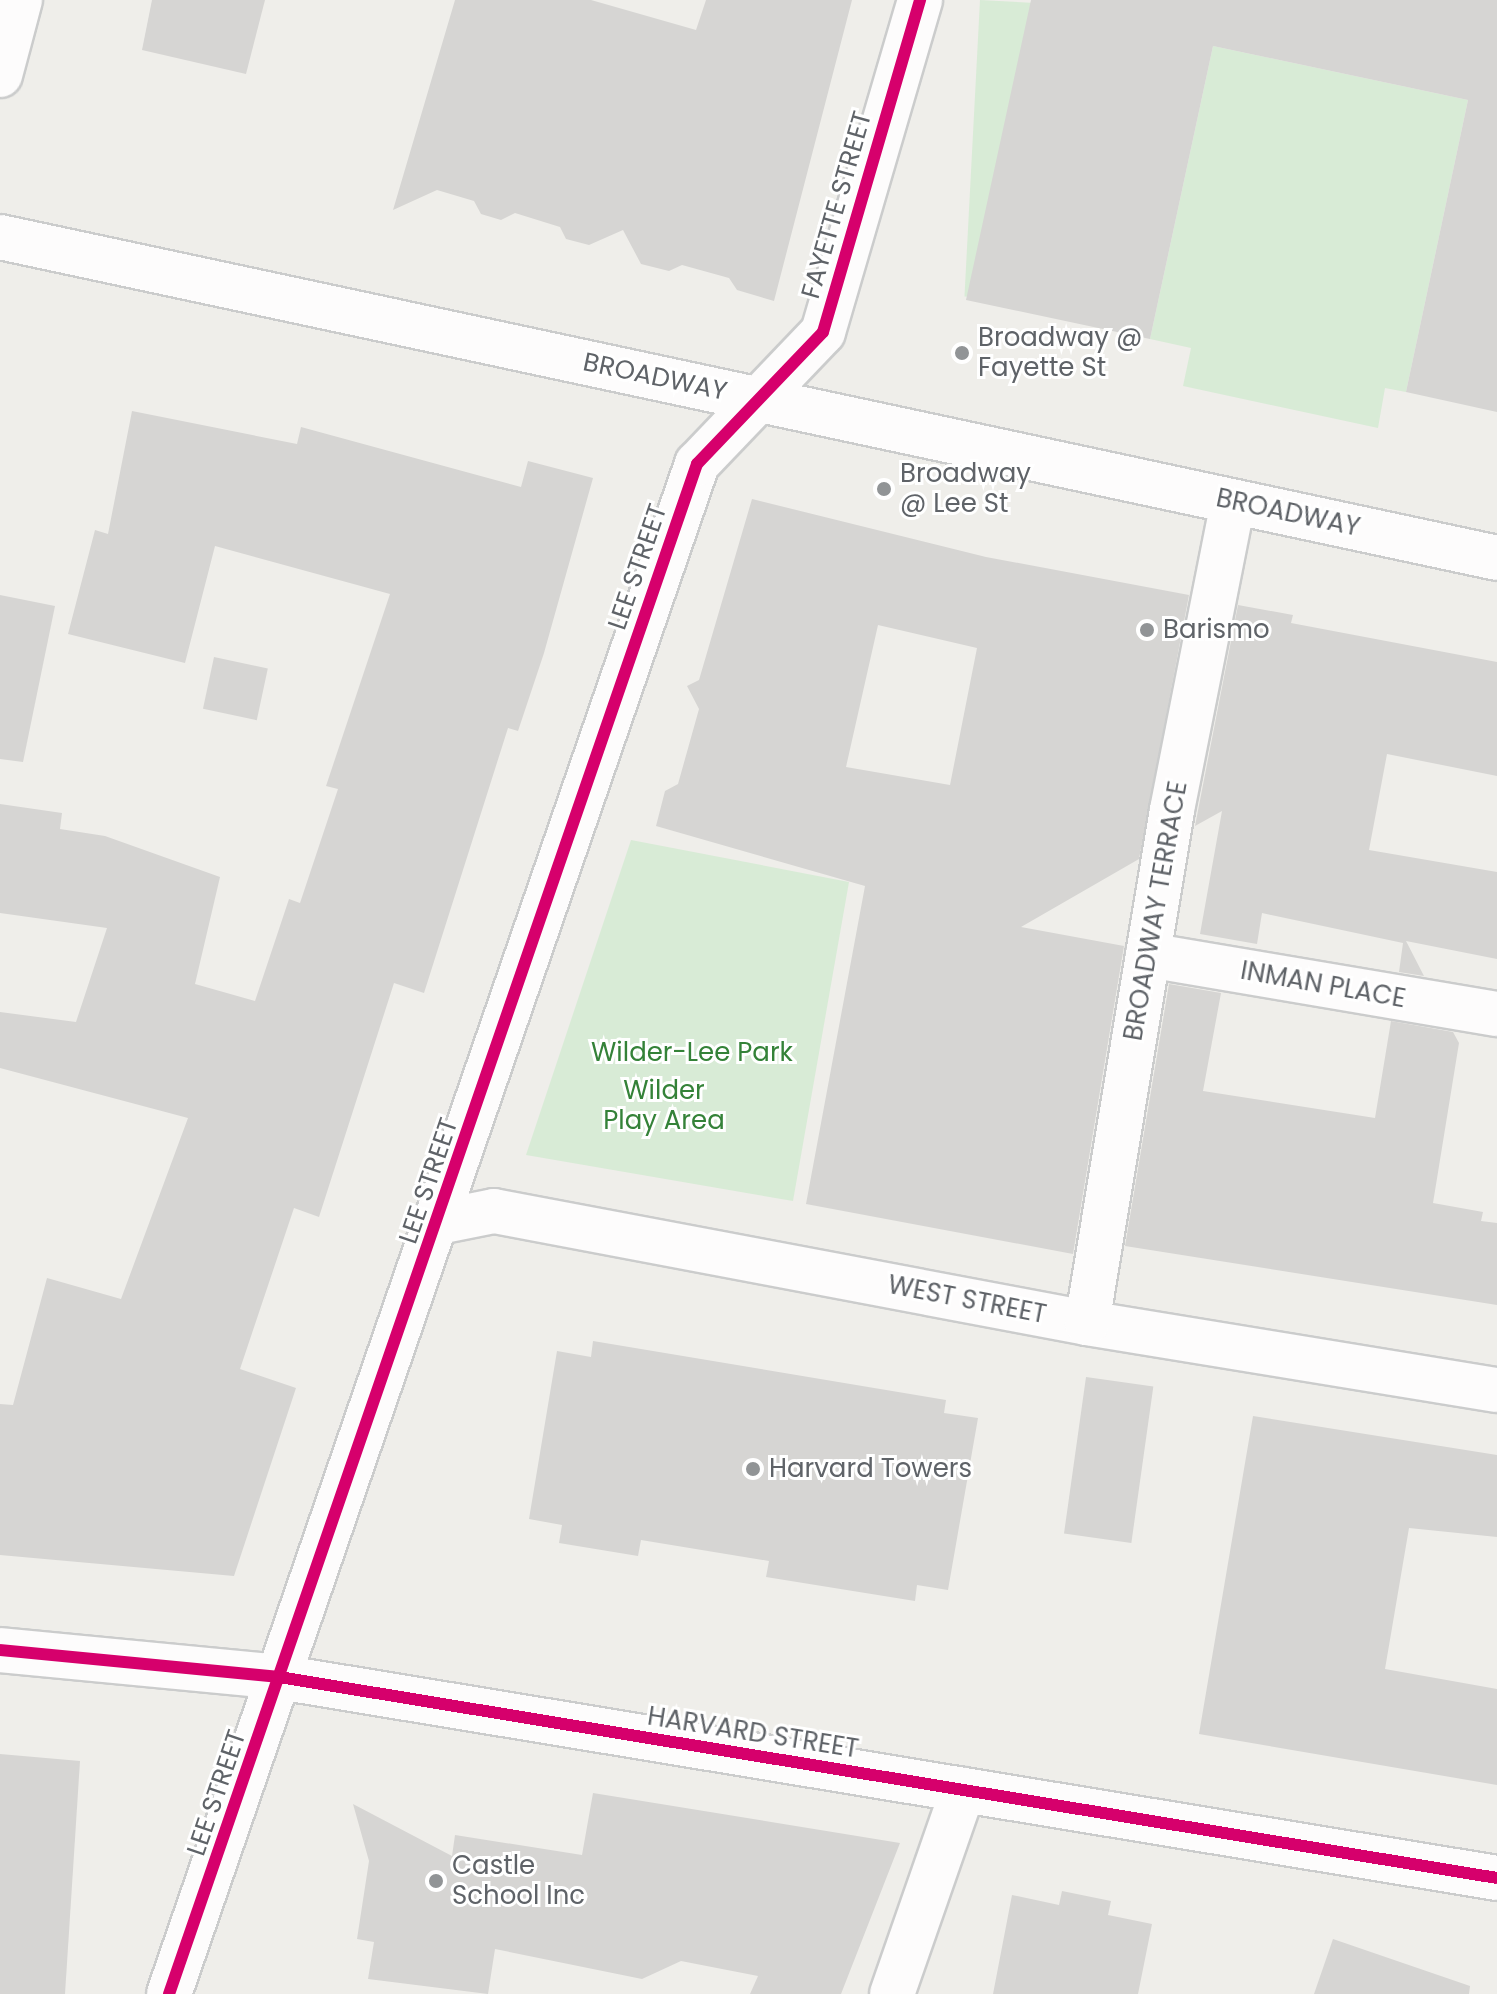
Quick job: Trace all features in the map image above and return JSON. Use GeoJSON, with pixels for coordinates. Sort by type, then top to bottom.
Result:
{"type":"FeatureCollection","features":[{"type":"Feature","properties":{"kind":"street"},"geometry":{"type":"LineString","coordinates":[[0,75],[20,0]]}},
{"type":"Feature","properties":{"kind":"street","name":"FAYETTE STREET"},"geometry":{"type":"LineString","coordinates":[[758,399],[823,332],[920,0]]}},
{"type":"Feature","properties":{"kind":"street","name":"BROADWAY"},"geometry":{"type":"LineString","coordinates":[[0,237],[1497,558]]}},
{"type":"Feature","properties":{"kind":"street","name":"LEE STREET"},"geometry":{"type":"LineString","coordinates":[[169,1994],[439,1222],[697,464],[758,399]]}},
{"type":"Feature","properties":{"kind":"street","name":"BROADWAY TERRACE"},"geometry":{"type":"LineString","coordinates":[[1087,1323],[1148,955],[1233,502]]}},
{"type":"Feature","properties":{"kind":"street","name":"INMAN PLACE"},"geometry":{"type":"LineString","coordinates":[[1148,955],[1497,1014]]}},
{"type":"Feature","properties":{"kind":"street","name":"WEST STREET"},"geometry":{"type":"LineString","coordinates":[[439,1222],[494,1211],[1087,1323],[1497,1390]]}},
{"type":"Feature","properties":{"kind":"street","name":"HARVARD STREET"},"geometry":{"type":"LineString","coordinates":[[0,1650],[279,1677],[1497,1878]]}},
{"type":"Feature","properties":{"kind":"street"},"geometry":{"type":"LineString","coordinates":[[892,1994],[963,1790]]}},
{"type":"Feature","properties":{"kind":"green space"},"geometry":{"type":"Polygon","coordinates":[[[980,0],[1031,3],[1015,299],[964,297],[980,0]]]}},
{"type":"Feature","properties":{"kind":"green space"},"geometry":{"type":"Polygon","coordinates":[[[1213,46],[1468,100],[1406,392],[1385,388],[1378,428],[1183,386],[1191,348],[1150,339],[1213,46]]]}},
{"type":"Feature","properties":{"kind":"green space","name":"Wilder-Lee Park"},"geometry":{"type":"Polygon","coordinates":[[[631,840],[849,882],[793,1201],[526,1155],[631,840]]]}},
{"type":"Feature","properties":{"kind":"building"},"geometry":{"type":"Polygon","coordinates":[[[152,0],[265,0],[246,74],[142,50],[152,0]]]}},
{"type":"Feature","properties":{"kind":"building"},"geometry":{"type":"Polygon","coordinates":[[[455,0],[591,0],[696,30],[706,0],[852,0],[774,301],[737,290],[729,278],[682,265],[669,271],[641,264],[623,230],[589,245],[566,239],[560,227],[515,213],[501,220],[481,214],[474,201],[437,190],[393,210],[455,0]]]}},
{"type":"Feature","properties":{"kind":"building"},"geometry":{"type":"Polygon","coordinates":[[[1031,0],[1497,0],[1497,412],[1406,392],[1468,100],[1213,46],[1150,339],[966,300],[1031,0]]]}},
{"type":"Feature","properties":{"kind":"building"},"geometry":{"type":"Polygon","coordinates":[[[132,411],[297,444],[301,427],[521,487],[528,461],[593,478],[544,653],[518,731],[508,728],[424,993],[394,983],[319,1217],[294,1208],[240,1369],[296,1388],[234,1576],[0,1555],[0,1404],[13,1405],[47,1278],[121,1299],[188,1118],[0,1068],[0,1012],[76,1022],[107,928],[0,913],[0,804],[62,813],[60,829],[105,836],[220,877],[195,984],[255,1001],[289,899],[300,903],[338,789],[326,786],[390,594],[215,546],[185,663],[68,634],[95,530],[108,534],[132,411]]]}},
{"type":"Feature","properties":{"kind":"building"},"geometry":{"type":"Polygon","coordinates":[[[752,499],[986,557],[1189,595],[1139,859],[1021,927],[1124,946],[1073,1254],[806,1204],[865,886],[656,826],[665,791],[678,784],[699,709],[687,686],[699,680],[752,499]],[[878,625],[846,767],[950,785],[977,648],[878,625]]]}},
{"type":"Feature","properties":{"kind":"building"},"geometry":{"type":"Polygon","coordinates":[[[0,595],[55,606],[23,762],[0,759],[0,595]]]}},
{"type":"Feature","properties":{"kind":"building"},"geometry":{"type":"Polygon","coordinates":[[[1238,605],[1293,615],[1291,623],[1497,662],[1497,776],[1387,754],[1369,850],[1497,872],[1497,959],[1406,941],[1424,976],[1399,972],[1403,943],[1262,913],[1257,944],[1200,934],[1222,811],[1195,826],[1238,605]]]}},
{"type":"Feature","properties":{"kind":"building"},"geometry":{"type":"Polygon","coordinates":[[[214,657],[268,668],[257,720],[203,709],[214,657]]]}},
{"type":"Feature","properties":{"kind":"building"},"geometry":{"type":"Polygon","coordinates":[[[1169,984],[1221,993],[1203,1091],[1375,1118],[1391,1021],[1453,1032],[1459,1043],[1433,1203],[1483,1212],[1481,1221],[1497,1223],[1497,1305],[1125,1246],[1169,984]]]}},
{"type":"Feature","properties":{"kind":"building","name":"Harvard Towers"},"geometry":{"type":"Polygon","coordinates":[[[593,1341],[946,1400],[944,1413],[978,1418],[948,1590],[917,1585],[915,1601],[766,1577],[769,1561],[641,1540],[638,1556],[559,1543],[562,1525],[529,1519],[557,1351],[591,1357],[593,1341]]]}},
{"type":"Feature","properties":{"kind":"building"},"geometry":{"type":"Polygon","coordinates":[[[1086,1377],[1153,1386],[1131,1543],[1064,1533],[1086,1377]]]}},
{"type":"Feature","properties":{"kind":"building"},"geometry":{"type":"Polygon","coordinates":[[[1253,1416],[1497,1455],[1497,1537],[1409,1528],[1385,1669],[1497,1689],[1497,1785],[1199,1734],[1253,1416]]]}},
{"type":"Feature","properties":{"kind":"building"},"geometry":{"type":"Polygon","coordinates":[[[0,1754],[80,1761],[65,1994],[0,1994],[0,1754]]]}},
{"type":"Feature","properties":{"kind":"building"},"geometry":{"type":"Polygon","coordinates":[[[593,1793],[900,1843],[841,1994],[750,1994],[758,1976],[681,1961],[642,1979],[495,1949],[488,1994],[368,1979],[374,1942],[357,1939],[369,1861],[353,1804],[452,1856],[455,1835],[582,1855],[593,1793]]]}},
{"type":"Feature","properties":{"kind":"building"},"geometry":{"type":"Polygon","coordinates":[[[1062,1891],[1111,1901],[1108,1915],[1152,1924],[1138,1994],[993,1994],[1012,1895],[1059,1905],[1062,1891]]]}},
{"type":"Feature","properties":{"kind":"building"},"geometry":{"type":"Polygon","coordinates":[[[1333,1939],[1470,1986],[1469,1994],[1314,1994],[1333,1939]]]}},
{"type":"Feature","properties":{"kind":"cycle path"},"geometry":{"type":"LineString","coordinates":[[169,1994],[697,464],[823,332],[920,0]]}},
{"type":"Feature","properties":{"kind":"cycle path"},"geometry":{"type":"LineString","coordinates":[[0,1650],[279,1677],[1497,1878]]}},
{"type":"Feature","properties":{"kind":"place","name":"Broadway @ Fayette St"},"geometry":{"type":"Point","coordinates":[962,353]}},
{"type":"Feature","properties":{"kind":"place","name":"Broadway @ Lee St"},"geometry":{"type":"Point","coordinates":[884,489]}},
{"type":"Feature","properties":{"kind":"place","name":"Barismo"},"geometry":{"type":"Point","coordinates":[1147,630]}},
{"type":"Feature","properties":{"kind":"place","name":"Harvard Towers"},"geometry":{"type":"Point","coordinates":[753,1469]}},
{"type":"Feature","properties":{"kind":"place","name":"Castle School Inc"},"geometry":{"type":"Point","coordinates":[436,1881]}},
{"type":"Feature","properties":{"kind":"park label","name":"Wilder Play Area"},"geometry":{"type":"Point","coordinates":[664,1106]}}]}
